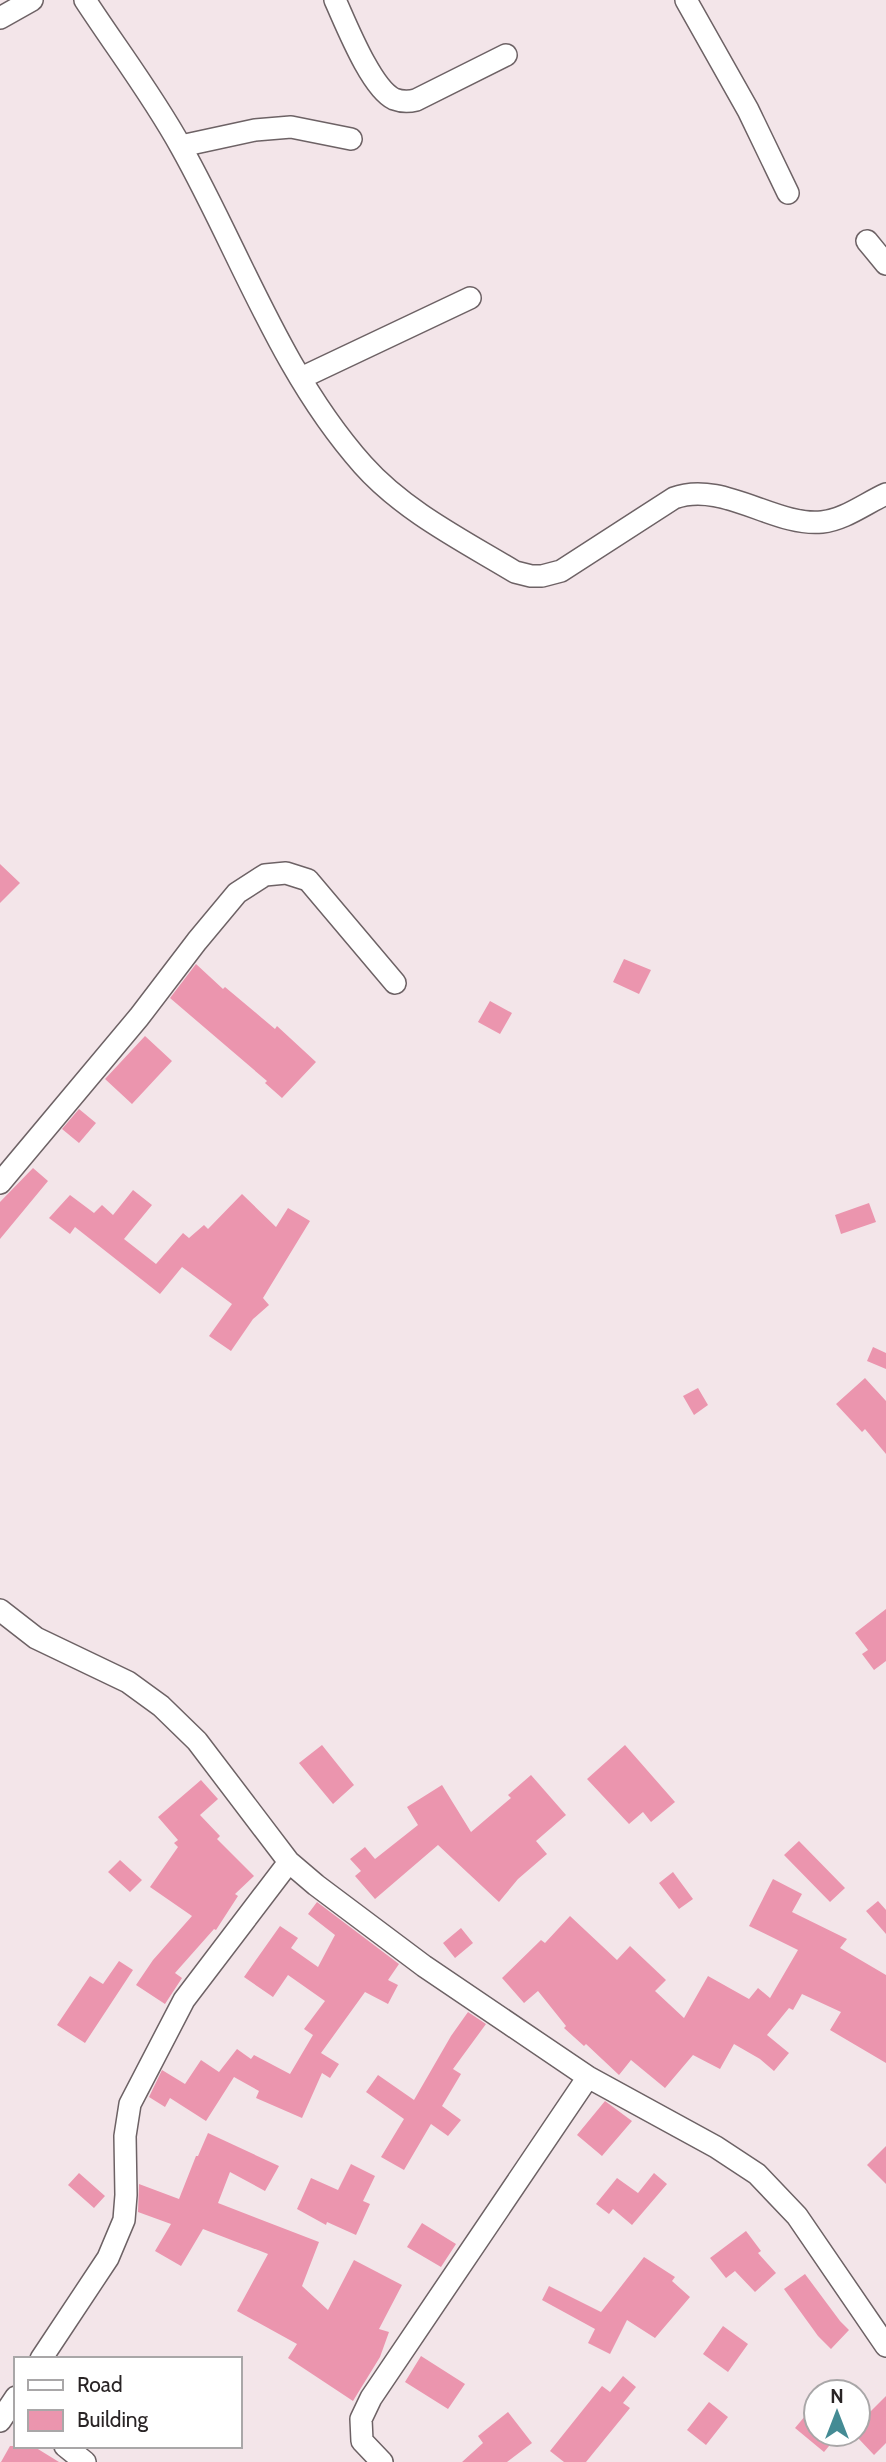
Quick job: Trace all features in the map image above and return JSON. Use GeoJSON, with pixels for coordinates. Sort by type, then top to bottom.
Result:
{"type":"FeatureCollection","features":[{"type":"Feature","properties":{"kind":"street"},"geometry":{"type":"LineString","coordinates":[[0,18],[32,0]]}},
{"type":"Feature","properties":{"kind":"street"},"geometry":{"type":"LineString","coordinates":[[85,0],[181,146],[276,335],[301,378],[363,464],[389,490],[426,518],[515,572],[531,576],[553,574],[568,568],[674,498],[683,495],[711,495],[811,523],[834,520],[886,494]]}},
{"type":"Feature","properties":{"kind":"street"},"geometry":{"type":"LineString","coordinates":[[334,0],[367,67],[379,86],[392,98],[406,102],[416,100],[506,55]]}},
{"type":"Feature","properties":{"kind":"street"},"geometry":{"type":"LineString","coordinates":[[686,0],[748,110],[788,193]]}},
{"type":"Feature","properties":{"kind":"street"},"geometry":{"type":"LineString","coordinates":[[181,146],[255,130],[291,127],[351,139]]}},
{"type":"Feature","properties":{"kind":"street"},"geometry":{"type":"LineString","coordinates":[[867,241],[886,264]]}},
{"type":"Feature","properties":{"kind":"street"},"geometry":{"type":"LineString","coordinates":[[301,378],[470,298]]}},
{"type":"Feature","properties":{"kind":"street"},"geometry":{"type":"LineString","coordinates":[[0,1183],[139,1017],[237,893],[265,875],[286,873],[308,880],[395,983]]}},
{"type":"Feature","properties":{"kind":"street"},"geometry":{"type":"LineString","coordinates":[[0,1610],[36,1637],[128,1682],[161,1706],[197,1741],[289,1862],[424,1966],[588,2077],[716,2147],[757,2174],[797,2216],[886,2346]]}},
{"type":"Feature","properties":{"kind":"street"},"geometry":{"type":"LineString","coordinates":[[42,2357],[108,2258],[124,2220],[125,2136],[131,2104],[184,2000],[289,1862]]}},
{"type":"Feature","properties":{"kind":"street"},"geometry":{"type":"LineString","coordinates":[[382,2462],[362,2441],[361,2419],[371,2398],[588,2077]]}},
{"type":"Feature","properties":{"kind":"street"},"geometry":{"type":"LineString","coordinates":[[68,2448],[85,2462]]}},
{"type":"Feature","properties":{"kind":"building"},"geometry":{"type":"Polygon","coordinates":[[[0,864],[20,883],[0,903],[0,864]]]}},
{"type":"Feature","properties":{"kind":"building"},"geometry":{"type":"Polygon","coordinates":[[[624,959],[651,970],[639,994],[613,982],[624,959]]]}},
{"type":"Feature","properties":{"kind":"building"},"geometry":{"type":"Polygon","coordinates":[[[196,964],[223,989],[225,987],[275,1029],[277,1026],[316,1062],[282,1098],[265,1083],[267,1081],[170,998],[196,964]]]}},
{"type":"Feature","properties":{"kind":"building"},"geometry":{"type":"Polygon","coordinates":[[[490,1001],[512,1013],[500,1034],[478,1022],[490,1001]]]}},
{"type":"Feature","properties":{"kind":"building"},"geometry":{"type":"Polygon","coordinates":[[[145,1036],[172,1061],[132,1104],[105,1079],[145,1036]]]}},
{"type":"Feature","properties":{"kind":"building"},"geometry":{"type":"Polygon","coordinates":[[[79,1109],[96,1123],[79,1143],[62,1129],[79,1109]]]}},
{"type":"Feature","properties":{"kind":"building"},"geometry":{"type":"Polygon","coordinates":[[[33,1168],[48,1181],[0,1239],[0,1202],[33,1168]]]}},
{"type":"Feature","properties":{"kind":"building"},"geometry":{"type":"Polygon","coordinates":[[[133,1190],[152,1205],[124,1239],[156,1264],[183,1233],[189,1238],[204,1225],[208,1229],[242,1194],[276,1227],[288,1208],[310,1221],[263,1298],[269,1305],[253,1319],[231,1351],[209,1336],[232,1304],[182,1267],[160,1294],[75,1227],[70,1234],[49,1218],[70,1195],[94,1213],[102,1205],[113,1215],[133,1190]]]}},
{"type":"Feature","properties":{"kind":"building"},"geometry":{"type":"Polygon","coordinates":[[[869,1203],[876,1222],[841,1234],[835,1215],[869,1203]]]}},
{"type":"Feature","properties":{"kind":"building"},"geometry":{"type":"Polygon","coordinates":[[[873,1347],[886,1353],[886,1369],[867,1361],[873,1347]]]}},
{"type":"Feature","properties":{"kind":"building"},"geometry":{"type":"Polygon","coordinates":[[[865,1378],[886,1401],[886,1454],[865,1429],[862,1432],[836,1404],[865,1378]]]}},
{"type":"Feature","properties":{"kind":"building"},"geometry":{"type":"Polygon","coordinates":[[[698,1388],[708,1405],[694,1415],[683,1396],[698,1388]]]}},
{"type":"Feature","properties":{"kind":"building"},"geometry":{"type":"Polygon","coordinates":[[[886,1609],[886,1661],[874,1670],[862,1654],[868,1650],[855,1633],[886,1609]]]}},
{"type":"Feature","properties":{"kind":"building"},"geometry":{"type":"Polygon","coordinates":[[[322,1745],[354,1785],[333,1804],[299,1763],[322,1745]]]}},
{"type":"Feature","properties":{"kind":"building"},"geometry":{"type":"Polygon","coordinates":[[[625,1745],[675,1802],[651,1822],[643,1812],[629,1824],[587,1779],[625,1745]]]}},
{"type":"Feature","properties":{"kind":"building"},"geometry":{"type":"Polygon","coordinates":[[[531,1775],[566,1815],[536,1841],[547,1854],[518,1879],[499,1902],[438,1845],[375,1899],[355,1876],[361,1871],[350,1859],[365,1847],[375,1859],[418,1825],[407,1807],[442,1785],[471,1832],[511,1798],[508,1795],[531,1775]]]}},
{"type":"Feature","properties":{"kind":"building"},"geometry":{"type":"Polygon","coordinates":[[[201,1780],[218,1799],[200,1815],[220,1836],[217,1839],[254,1876],[235,1894],[238,1896],[216,1930],[214,1929],[175,1973],[182,1978],[165,2004],[136,1985],[153,1960],[192,1916],[150,1887],[178,1847],[174,1843],[178,1840],[158,1817],[201,1780]]]}},
{"type":"Feature","properties":{"kind":"building"},"geometry":{"type":"Polygon","coordinates":[[[799,1841],[845,1888],[830,1902],[784,1855],[799,1841]]]}},
{"type":"Feature","properties":{"kind":"building"},"geometry":{"type":"Polygon","coordinates":[[[120,1860],[142,1880],[130,1892],[108,1872],[120,1860]]]}},
{"type":"Feature","properties":{"kind":"building"},"geometry":{"type":"Polygon","coordinates":[[[673,1872],[693,1899],[679,1909],[659,1883],[673,1872]]]}},
{"type":"Feature","properties":{"kind":"building"},"geometry":{"type":"Polygon","coordinates":[[[773,1879],[802,1894],[792,1912],[847,1939],[840,1948],[886,1975],[886,2063],[830,2030],[841,2012],[802,1994],[793,2010],[789,2008],[767,2035],[789,2053],[774,2071],[760,2059],[734,2044],[720,2069],[693,2055],[665,2088],[631,2060],[619,2075],[586,2044],[584,2046],[564,2028],[566,2026],[538,1991],[524,2003],[502,1978],[541,1940],[545,1943],[570,1916],[617,1960],[630,1946],[666,1980],[655,1991],[684,2018],[708,1976],[749,1999],[758,1988],[770,1998],[798,1950],[749,1926],[773,1879]]]}},
{"type":"Feature","properties":{"kind":"building"},"geometry":{"type":"Polygon","coordinates":[[[878,1901],[886,1910],[886,1934],[866,1911],[878,1901]]]}},
{"type":"Feature","properties":{"kind":"building"},"geometry":{"type":"Polygon","coordinates":[[[317,1902],[399,1964],[388,1980],[398,1985],[388,2004],[365,1992],[321,2053],[339,2064],[330,2078],[322,2073],[302,2118],[256,2098],[259,2091],[234,2077],[206,2121],[170,2098],[165,2107],[149,2097],[162,2070],[185,2084],[201,2060],[219,2072],[237,2049],[251,2059],[254,2055],[290,2074],[313,2035],[304,2029],[325,2001],[288,1975],[273,1997],[244,1977],[280,1926],[298,1938],[291,1948],[318,1967],[335,1935],[308,1914],[317,1902]]]}},
{"type":"Feature","properties":{"kind":"building"},"geometry":{"type":"Polygon","coordinates":[[[461,1928],[473,1943],[455,1958],[443,1943],[461,1928]]]}},
{"type":"Feature","properties":{"kind":"building"},"geometry":{"type":"Polygon","coordinates":[[[119,1961],[133,1970],[85,2043],[57,2025],[90,1976],[103,1984],[119,1961]]]}},
{"type":"Feature","properties":{"kind":"building"},"geometry":{"type":"Polygon","coordinates":[[[468,2012],[486,2024],[453,2069],[461,2074],[442,2106],[461,2120],[448,2136],[431,2124],[404,2170],[381,2157],[404,2119],[366,2092],[378,2075],[414,2100],[468,2012]]]}},
{"type":"Feature","properties":{"kind":"building"},"geometry":{"type":"Polygon","coordinates":[[[605,2101],[632,2121],[602,2156],[577,2135],[605,2101]]]}},
{"type":"Feature","properties":{"kind":"building"},"geometry":{"type":"Polygon","coordinates":[[[208,2133],[279,2166],[265,2191],[230,2172],[218,2203],[319,2242],[302,2286],[328,2310],[354,2260],[402,2285],[379,2329],[389,2332],[380,2357],[353,2401],[288,2358],[297,2344],[237,2311],[268,2254],[203,2229],[181,2266],[155,2251],[171,2224],[138,2212],[139,2184],[179,2199],[208,2133]]]}},
{"type":"Feature","properties":{"kind":"building"},"geometry":{"type":"Polygon","coordinates":[[[886,2146],[886,2184],[867,2165],[886,2146]]]}},
{"type":"Feature","properties":{"kind":"building"},"geometry":{"type":"Polygon","coordinates":[[[351,2164],[375,2176],[363,2201],[370,2204],[356,2235],[327,2222],[326,2225],[297,2209],[311,2178],[338,2190],[351,2164]]]}},
{"type":"Feature","properties":{"kind":"building"},"geometry":{"type":"Polygon","coordinates":[[[79,2173],[105,2196],[94,2208],[68,2185],[79,2173]]]}},
{"type":"Feature","properties":{"kind":"building"},"geometry":{"type":"Polygon","coordinates":[[[654,2173],[667,2184],[632,2225],[613,2209],[609,2214],[596,2204],[617,2178],[638,2193],[654,2173]]]}},
{"type":"Feature","properties":{"kind":"building"},"geometry":{"type":"Polygon","coordinates":[[[422,2223],[456,2244],[441,2267],[407,2247],[422,2223]]]}},
{"type":"Feature","properties":{"kind":"building"},"geometry":{"type":"Polygon","coordinates":[[[746,2231],[761,2251],[758,2253],[776,2273],[755,2292],[735,2271],[726,2278],[710,2258],[746,2231]]]}},
{"type":"Feature","properties":{"kind":"building"},"geometry":{"type":"Polygon","coordinates":[[[644,2257],[675,2277],[672,2281],[690,2297],[655,2338],[627,2320],[610,2354],[588,2343],[595,2329],[542,2300],[549,2286],[601,2312],[644,2257]]]}},
{"type":"Feature","properties":{"kind":"building"},"geometry":{"type":"Polygon","coordinates":[[[805,2274],[849,2330],[831,2349],[818,2336],[784,2289],[805,2274]]]}},
{"type":"Feature","properties":{"kind":"building"},"geometry":{"type":"Polygon","coordinates":[[[723,2326],[748,2344],[728,2372],[703,2354],[723,2326]]]}},
{"type":"Feature","properties":{"kind":"building"},"geometry":{"type":"Polygon","coordinates":[[[421,2356],[465,2384],[448,2409],[405,2382],[421,2356]]]}},
{"type":"Feature","properties":{"kind":"building"},"geometry":{"type":"Polygon","coordinates":[[[623,2376],[636,2387],[623,2403],[630,2408],[586,2462],[564,2462],[550,2451],[602,2386],[610,2392],[623,2376]]]}},
{"type":"Feature","properties":{"kind":"building"},"geometry":{"type":"Polygon","coordinates":[[[886,2396],[886,2443],[874,2455],[867,2448],[872,2448],[872,2410],[886,2396]]]}},
{"type":"Feature","properties":{"kind":"building"},"geometry":{"type":"Polygon","coordinates":[[[709,2402],[728,2417],[706,2445],[687,2430],[709,2402]]]}},
{"type":"Feature","properties":{"kind":"building"},"geometry":{"type":"Polygon","coordinates":[[[508,2412],[532,2443],[507,2462],[462,2462],[483,2443],[478,2436],[508,2412]]]}},
{"type":"Feature","properties":{"kind":"building"},"geometry":{"type":"Polygon","coordinates":[[[802,2420],[802,2434],[795,2428],[802,2420]]]}},
{"type":"Feature","properties":{"kind":"building"},"geometry":{"type":"Polygon","coordinates":[[[10,2446],[14,2446],[36,2448],[59,2462],[1,2462],[10,2446]]]}}]}
